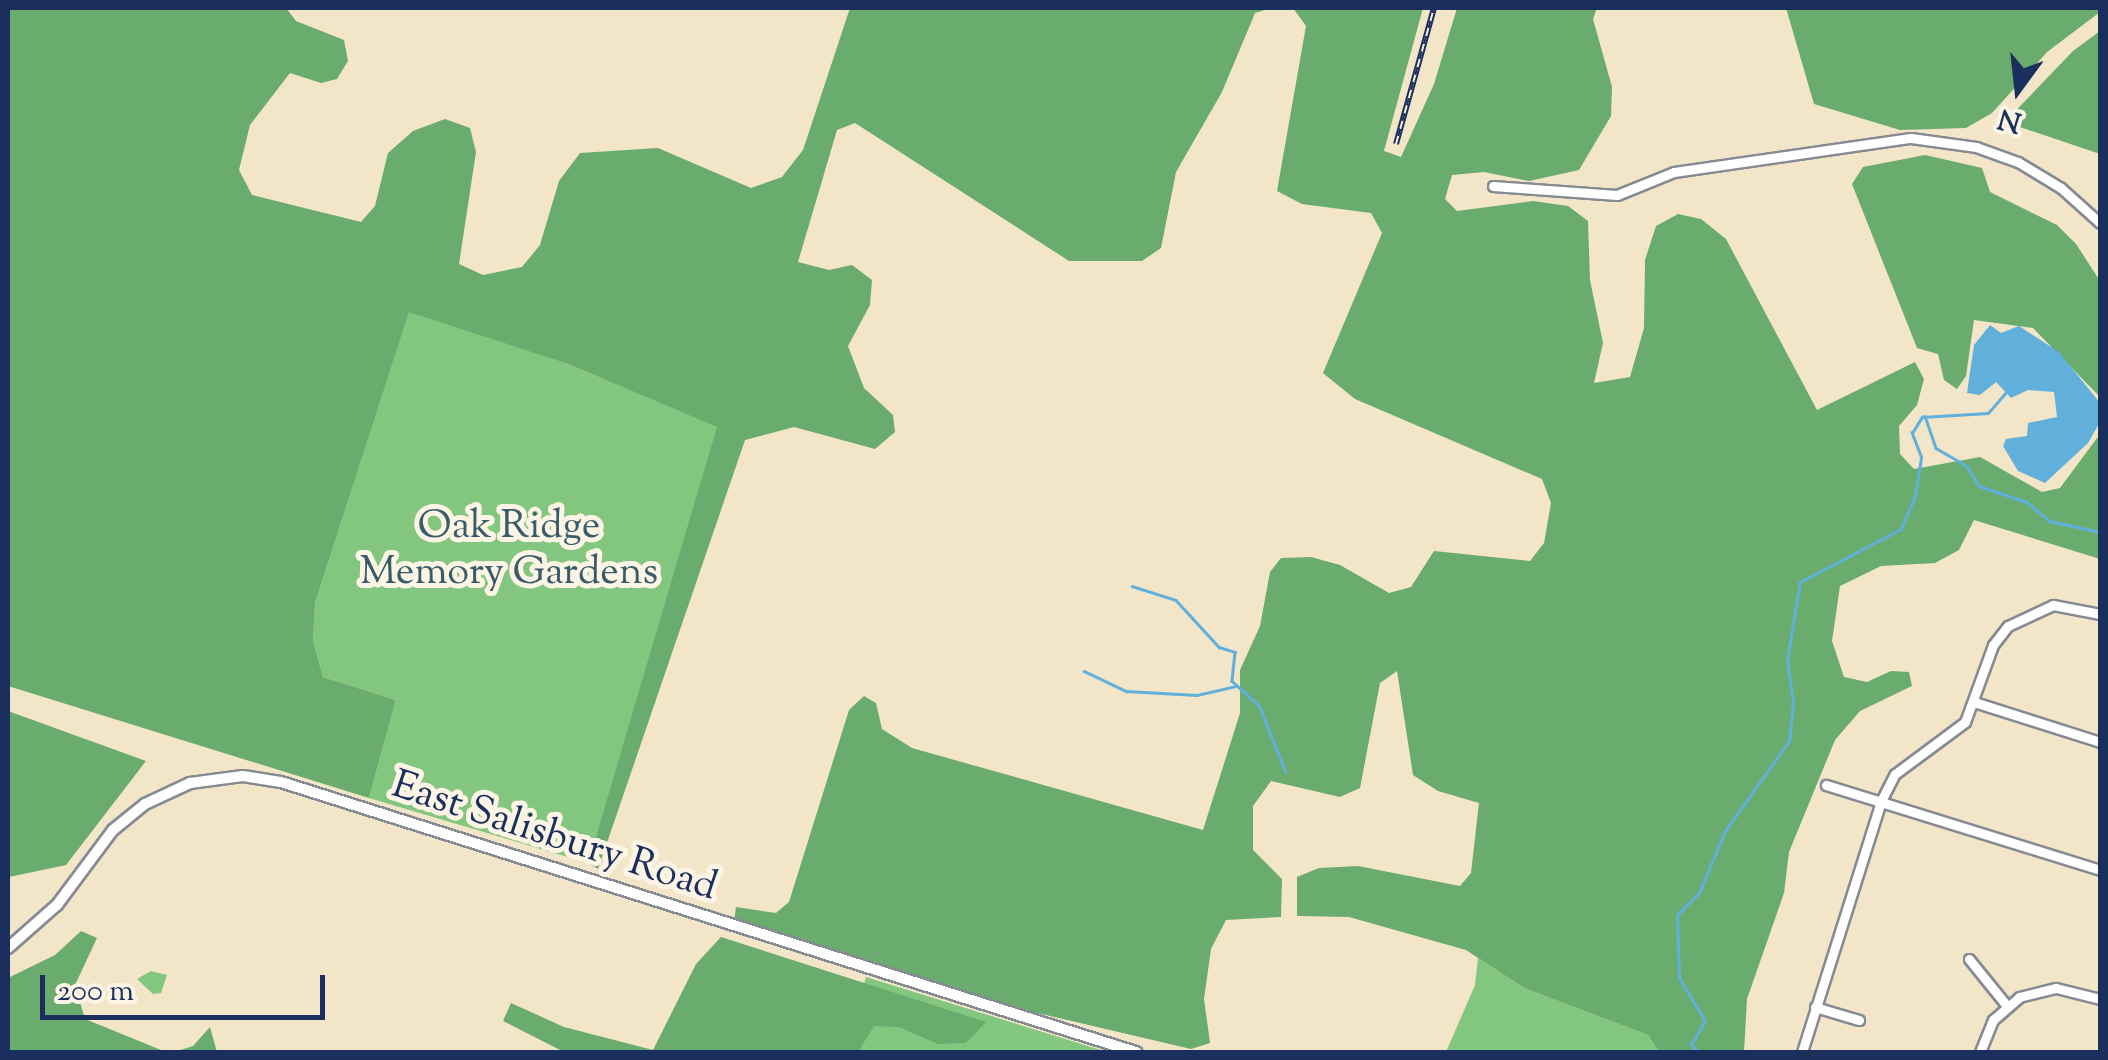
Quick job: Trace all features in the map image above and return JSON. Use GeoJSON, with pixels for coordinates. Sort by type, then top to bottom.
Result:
{"type":"FeatureCollection","features":[{"type":"Feature","properties":{"kind":"street"},"geometry":{"type":"LineString","coordinates":[[1493,186],[1618,194],[1674,172],[1911,138],[1976,147],[2018,162],[2062,188],[2100,223]]}},
{"type":"Feature","properties":{"kind":"street"},"geometry":{"type":"LineString","coordinates":[[1802,1052],[1880,801],[1895,774],[1952,736],[1974,702],[1992,645],[2008,626],[2036,610],[2067,605],[2100,614]]}},
{"type":"Feature","properties":{"kind":"street"},"geometry":{"type":"LineString","coordinates":[[1974,702],[2100,742]]}},
{"type":"Feature","properties":{"kind":"street","name":"East Salisbury Road"},"geometry":{"type":"LineString","coordinates":[[8,948],[57,905],[114,830],[145,804],[190,783],[242,776],[281,782],[1136,1052]]}},
{"type":"Feature","properties":{"kind":"street"},"geometry":{"type":"LineString","coordinates":[[1826,785],[2100,870]]}},
{"type":"Feature","properties":{"kind":"street"},"geometry":{"type":"LineString","coordinates":[[1969,959],[2007,1006]]}},
{"type":"Feature","properties":{"kind":"street"},"geometry":{"type":"LineString","coordinates":[[1980,1052],[2007,1006],[2056,988],[2100,998]]}},
{"type":"Feature","properties":{"kind":"street"},"geometry":{"type":"LineString","coordinates":[[1815,1007],[1859,1020]]}},
{"type":"Feature","properties":{"kind":"green space"},"geometry":{"type":"Polygon","coordinates":[[[8,8],[286,8],[296,21],[344,40],[348,61],[337,79],[321,83],[290,73],[250,125],[239,170],[252,195],[361,222],[375,206],[388,153],[413,131],[445,119],[470,128],[476,152],[459,264],[483,275],[522,267],[540,245],[559,181],[580,153],[658,148],[751,188],[782,177],[803,150],[850,8],[1271,8],[1255,13],[1222,92],[1176,172],[1161,248],[1142,261],[1069,261],[855,123],[837,130],[798,262],[829,270],[852,265],[872,280],[870,305],[848,346],[864,388],[893,415],[895,432],[875,449],[794,427],[745,440],[598,869],[588,863],[717,427],[568,364],[409,312],[315,603],[313,641],[323,677],[396,700],[369,798],[8,686],[8,8]]]}},
{"type":"Feature","properties":{"kind":"green space"},"geometry":{"type":"Polygon","coordinates":[[[1293,8],[1423,8],[1384,151],[1401,157],[1434,84],[1457,8],[1597,8],[1593,19],[1612,87],[1611,116],[1579,170],[1529,181],[1484,172],[1452,175],[1445,199],[1457,211],[1533,201],[1568,206],[1588,221],[1590,280],[1603,343],[1594,383],[1630,377],[1644,328],[1645,260],[1656,226],[1678,214],[1701,219],[1726,239],[1817,410],[1915,362],[1924,379],[1917,405],[1899,426],[1900,454],[1914,469],[1980,457],[2042,492],[2060,488],[2100,434],[2100,559],[1974,520],[1959,550],[1935,563],[1881,566],[1840,586],[1832,641],[1844,677],[1867,682],[1891,671],[1909,672],[1912,686],[1860,711],[1835,740],[1789,852],[1784,893],[1747,999],[1744,1052],[1659,1052],[1648,1035],[1524,988],[1466,950],[1349,917],[1297,916],[1297,877],[1319,868],[1358,866],[1460,886],[1471,873],[1479,803],[1438,791],[1413,775],[1397,671],[1380,683],[1360,788],[1340,797],[1271,781],[1253,806],[1253,850],[1282,879],[1281,917],[1226,920],[1211,949],[1204,999],[1210,1043],[1191,1049],[999,1004],[734,923],[736,907],[776,913],[789,902],[849,710],[864,696],[876,703],[882,729],[912,748],[1203,830],[1240,713],[1240,670],[1260,626],[1270,572],[1281,558],[1311,557],[1340,565],[1389,593],[1411,587],[1434,551],[1530,561],[1544,543],[1551,503],[1542,479],[1355,399],[1323,373],[1382,233],[1371,213],[1302,204],[1277,191],[1306,26],[1293,8]]]}},
{"type":"Feature","properties":{"kind":"green space"},"geometry":{"type":"Polygon","coordinates":[[[1786,8],[2100,8],[2100,12],[2047,52],[1992,113],[1966,128],[1900,130],[1814,104],[1786,8]]]}},
{"type":"Feature","properties":{"kind":"green space"},"geometry":{"type":"Polygon","coordinates":[[[2100,31],[2100,154],[2005,122],[2073,51],[2100,31]]]}},
{"type":"Feature","properties":{"kind":"green space"},"geometry":{"type":"Polygon","coordinates":[[[1925,155],[1982,168],[1990,192],[2057,225],[2076,244],[2100,281],[2100,397],[2033,328],[1974,320],[1966,376],[1957,389],[1944,380],[1938,354],[1917,348],[1852,184],[1863,167],[1925,155]]]}},
{"type":"Feature","properties":{"kind":"green space","name":"Oak Ridge Memory Gardens"},"geometry":{"type":"Polygon","coordinates":[[[409,311],[568,364],[718,427],[588,863],[369,798],[396,700],[323,677],[313,641],[315,603],[409,311]]]}},
{"type":"Feature","properties":{"kind":"green space"},"geometry":{"type":"Polygon","coordinates":[[[8,711],[146,761],[66,865],[9,877],[8,918],[8,711]]]}},
{"type":"Feature","properties":{"kind":"green space"},"geometry":{"type":"Polygon","coordinates":[[[81,931],[97,938],[75,985],[85,1019],[166,1052],[8,1052],[8,978],[55,955],[81,931]]]}},
{"type":"Feature","properties":{"kind":"green space"},"geometry":{"type":"Polygon","coordinates":[[[721,937],[986,1022],[966,1043],[938,1044],[899,1027],[874,1026],[858,1052],[564,1052],[503,1021],[511,1003],[564,1027],[653,1050],[696,964],[721,937]]]}},
{"type":"Feature","properties":{"kind":"green space"},"geometry":{"type":"Polygon","coordinates":[[[1478,958],[1524,988],[1648,1035],[1659,1052],[1446,1052],[1475,985],[1478,958]]]}},
{"type":"Feature","properties":{"kind":"green space"},"geometry":{"type":"Polygon","coordinates":[[[151,971],[167,975],[161,993],[153,994],[137,979],[151,971]]]}},
{"type":"Feature","properties":{"kind":"green space"},"geometry":{"type":"Polygon","coordinates":[[[866,977],[1107,1052],[844,1052],[866,977]]]}},
{"type":"Feature","properties":{"kind":"green space"},"geometry":{"type":"Polygon","coordinates":[[[210,1027],[217,1052],[174,1052],[193,1046],[210,1027]]]}},
{"type":"Feature","properties":{"kind":"water"},"geometry":{"type":"Polygon","coordinates":[[[1990,325],[2001,333],[2019,326],[2059,352],[2100,403],[2100,422],[2088,443],[2045,483],[2018,471],[2003,446],[2006,439],[2027,436],[2028,423],[2057,417],[2054,392],[2028,390],[2011,398],[1996,382],[1980,395],[1967,393],[1974,345],[1990,325]]]}},
{"type":"Feature","properties":{"kind":"waterway"},"geometry":{"type":"LineString","coordinates":[[1699,1052],[1691,1045],[1705,1021],[1679,978],[1677,915],[1699,893],[1725,831],[1789,741],[1793,702],[1787,661],[1800,582],[1901,529],[1915,496],[1921,457],[1912,433],[1922,417],[1988,413],[2007,391]]}},
{"type":"Feature","properties":{"kind":"waterway"},"geometry":{"type":"LineString","coordinates":[[1925,416],[1936,448],[1967,466],[1979,486],[2027,502],[2050,521],[2100,532]]}},
{"type":"Feature","properties":{"kind":"waterway"},"geometry":{"type":"LineString","coordinates":[[1132,586],[1176,600],[1219,647],[1235,652],[1232,681],[1259,705],[1286,772]]}},
{"type":"Feature","properties":{"kind":"waterway"},"geometry":{"type":"LineString","coordinates":[[1084,671],[1126,691],[1197,695],[1235,686]]}},
{"type":"Feature","properties":{"kind":"railway"},"geometry":{"type":"LineString","coordinates":[[1396,144],[1434,8]]}}]}
